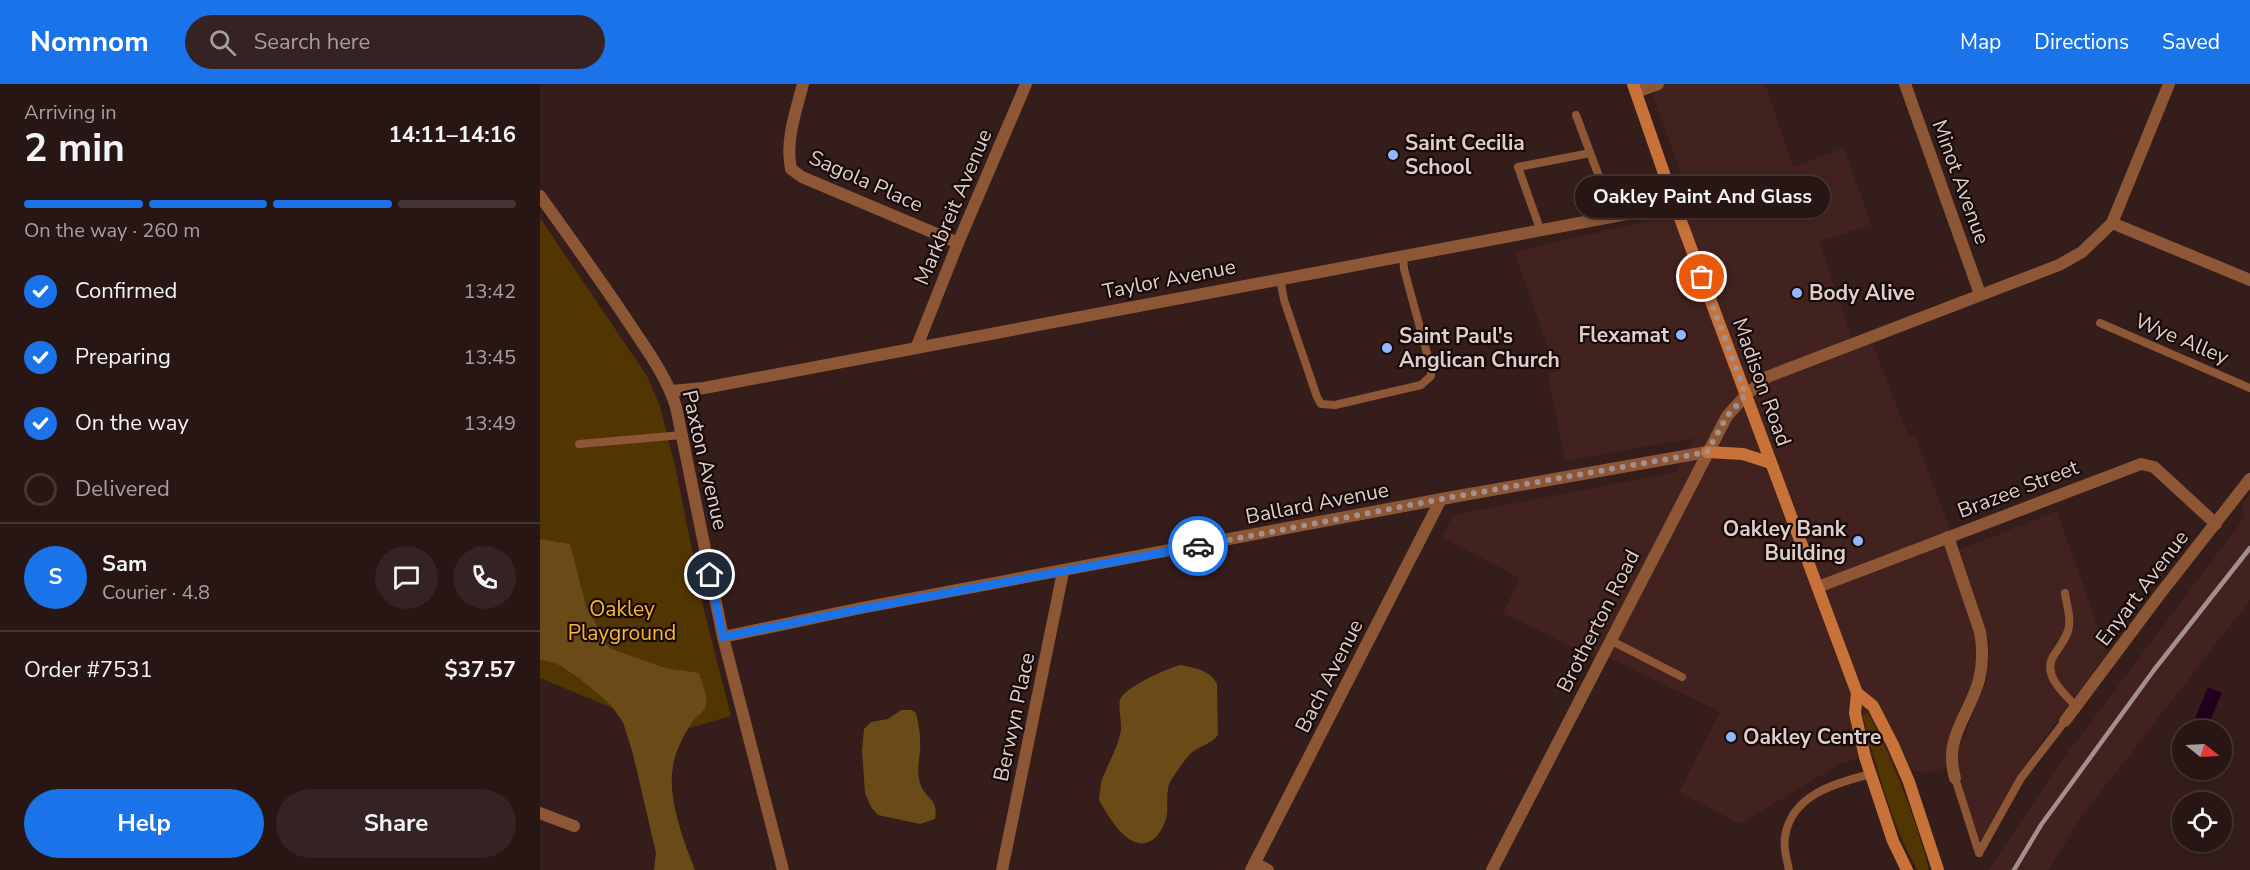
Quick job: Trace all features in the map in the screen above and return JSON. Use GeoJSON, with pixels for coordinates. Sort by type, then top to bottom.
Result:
{"type":"FeatureCollection","features":[{"type":"Feature","properties":{"kind":"main road","name":"Madison Road"},"geometry":{"type":"LineString","coordinates":[[1635,88],[1675,205],[1857,693],[1855,713],[1871,774],[1893,841],[1907,870]]}},
{"type":"Feature","properties":{"kind":"main road"},"geometry":{"type":"LineString","coordinates":[[1707,452],[1736,453],[1771,463]]}},
{"type":"Feature","properties":{"kind":"main road","name":"Madison Road"},"geometry":{"type":"LineString","coordinates":[[1857,693],[1873,706],[1893,745],[1909,782],[1938,870]]}},
{"type":"Feature","properties":{"kind":"street","name":"Sagola Place"},"geometry":{"type":"LineString","coordinates":[[803,84],[793,120],[788,155],[791,169],[802,177],[958,243]]}},
{"type":"Feature","properties":{"kind":"street","name":"Markbreit Avenue"},"geometry":{"type":"LineString","coordinates":[[917,346],[1026,84]]}},
{"type":"Feature","properties":{"kind":"street"},"geometry":{"type":"LineString","coordinates":[[1635,88],[1658,84]]}},
{"type":"Feature","properties":{"kind":"street","name":"Minot Avenue"},"geometry":{"type":"LineString","coordinates":[[1905,84],[1980,294]]}},
{"type":"Feature","properties":{"kind":"street"},"geometry":{"type":"LineString","coordinates":[[2169,84],[2112,223],[2250,280]]}},
{"type":"Feature","properties":{"kind":"street","name":"Paxton Avenue"},"geometry":{"type":"LineString","coordinates":[[540,196],[616,302],[656,363],[671,391],[723,637],[783,870]]}},
{"type":"Feature","properties":{"kind":"street","name":"Taylor Avenue"},"geometry":{"type":"LineString","coordinates":[[671,391],[704,387],[1675,205]]}},
{"type":"Feature","properties":{"kind":"street","name":"Brotherton Road"},"geometry":{"type":"LineString","coordinates":[[1492,870],[1707,452],[1727,416],[1746,395],[1767,378],[2059,264],[2082,252],[2112,223]]}},
{"type":"Feature","properties":{"kind":"street","name":"Ballard Avenue"},"geometry":{"type":"LineString","coordinates":[[723,637],[861,609],[1707,452]]}},
{"type":"Feature","properties":{"kind":"street","name":"Brazee Street"},"geometry":{"type":"LineString","coordinates":[[1818,587],[2141,464],[2154,467],[2216,524]]}},
{"type":"Feature","properties":{"kind":"street","name":"Enyart Avenue"},"geometry":{"type":"LineString","coordinates":[[2065,721],[2250,479]]}},
{"type":"Feature","properties":{"kind":"street","name":"Bach Avenue"},"geometry":{"type":"LineString","coordinates":[[1253,867],[1441,500]]}},
{"type":"Feature","properties":{"kind":"street"},"geometry":{"type":"LineString","coordinates":[[1948,537],[1980,632],[1983,660],[1979,680],[1954,738],[1951,767],[1955,778]]}},
{"type":"Feature","properties":{"kind":"street","name":"Berwyn Place"},"geometry":{"type":"LineString","coordinates":[[1002,870],[1063,572]]}},
{"type":"Feature","properties":{"kind":"street"},"geometry":{"type":"LineString","coordinates":[[540,813],[574,826]]}},
{"type":"Feature","properties":{"kind":"street"},"geometry":{"type":"LineString","coordinates":[[1253,867],[1268,870]]}},
{"type":"Feature","properties":{"kind":"lane"},"geometry":{"type":"LineString","coordinates":[[1576,115],[1607,198]]}},
{"type":"Feature","properties":{"kind":"lane"},"geometry":{"type":"LineString","coordinates":[[1540,229],[1518,167],[1590,153]]}},
{"type":"Feature","properties":{"kind":"lane"},"geometry":{"type":"LineString","coordinates":[[1280,278],[1293,328],[1313,388],[1321,404],[1335,405],[1420,385],[1431,376],[1431,368],[1404,269],[1403,255]]}},
{"type":"Feature","properties":{"kind":"lane","name":"Wye Alley"},"geometry":{"type":"LineString","coordinates":[[2100,323],[2250,388]]}},
{"type":"Feature","properties":{"kind":"lane"},"geometry":{"type":"LineString","coordinates":[[579,444],[682,435]]}},
{"type":"Feature","properties":{"kind":"lane"},"geometry":{"type":"LineString","coordinates":[[2065,593],[2070,625],[2061,646],[2052,658],[2051,675],[2059,690],[2076,706]]}},
{"type":"Feature","properties":{"kind":"lane"},"geometry":{"type":"LineString","coordinates":[[1610,640],[1682,677]]}},
{"type":"Feature","properties":{"kind":"lane"},"geometry":{"type":"LineString","coordinates":[[1955,778],[1979,853],[2021,778],[2065,721]]}},
{"type":"Feature","properties":{"kind":"lane"},"geometry":{"type":"LineString","coordinates":[[1789,870],[1785,838],[1790,821],[1798,807],[1813,795],[1838,783],[1871,774]]}},
{"type":"Feature","properties":{"kind":"shaded area"},"geometry":{"type":"Polygon","coordinates":[[[1649,84],[1765,84],[1793,167],[1844,148],[1871,224],[1819,242],[1853,343],[1870,336],[1908,436],[1914,434],[1952,535],[1974,632],[1978,657],[1972,688],[1948,767],[1925,773],[1865,757],[1840,764],[1740,824],[1679,792],[1720,712],[1602,654],[1599,660],[1503,613],[1520,578],[1442,537],[1453,515],[1676,472],[1694,438],[1565,461],[1548,373],[1557,371],[1514,252],[1694,210],[1649,84]]]}},
{"type":"Feature","properties":{"kind":"shaded area"},"geometry":{"type":"Polygon","coordinates":[[[2250,494],[2250,600],[2082,816],[2048,870],[1989,870],[2064,758],[2245,517],[2242,503],[2250,494]]]}},
{"type":"Feature","properties":{"kind":"shaded area"},"geometry":{"type":"Polygon","coordinates":[[[2057,511],[2107,653],[2020,771],[1979,844],[1959,781],[1956,756],[1987,679],[1989,643],[1959,550],[2057,511]]]}},
{"type":"Feature","properties":{"kind":"shaded area"},"geometry":{"type":"Polygon","coordinates":[[[540,539],[570,544],[586,606],[609,648],[665,668],[699,673],[706,697],[705,707],[686,731],[680,743],[674,761],[672,779],[674,806],[695,870],[654,870],[656,853],[633,754],[623,722],[610,704],[579,678],[556,663],[540,660],[540,539]]]}},
{"type":"Feature","properties":{"kind":"shaded area"},"geometry":{"type":"Polygon","coordinates":[[[1180,665],[1206,673],[1217,684],[1218,735],[1191,753],[1171,780],[1166,819],[1159,834],[1146,843],[1138,843],[1122,833],[1099,800],[1102,780],[1121,730],[1120,701],[1125,693],[1139,683],[1180,665]]]}},
{"type":"Feature","properties":{"kind":"shaded area"},"geometry":{"type":"Polygon","coordinates":[[[2208,687],[2222,693],[2210,720],[2194,720],[2208,687]]]}},
{"type":"Feature","properties":{"kind":"shaded area"},"geometry":{"type":"Polygon","coordinates":[[[901,710],[911,710],[916,713],[920,741],[919,779],[924,791],[933,802],[936,812],[935,819],[920,824],[878,815],[871,807],[865,793],[862,750],[864,729],[871,722],[888,719],[901,710]]]}},
{"type":"Feature","properties":{"kind":"green space","name":"Oakley Playground"},"geometry":{"type":"Polygon","coordinates":[[[540,218],[647,376],[660,406],[677,475],[704,610],[731,716],[673,733],[540,678],[540,218]]]}},
{"type":"Feature","properties":{"kind":"green space"},"geometry":{"type":"Polygon","coordinates":[[[1868,713],[1903,790],[1929,870],[1917,870],[1899,833],[1885,794],[1863,715],[1868,713]]]}},
{"type":"Feature","properties":{"kind":"railway"},"geometry":{"type":"LineString","coordinates":[[2014,870],[2041,825],[2154,670],[2250,548]]}},
{"type":"Feature","properties":{"kind":"way so far"},"geometry":{"type":"LineString","coordinates":[[1198,546],[1447,498],[1707,452],[1727,416],[1746,395],[1702,277]]}},
{"type":"Feature","properties":{"kind":"place","name":"Saint Cecilia School"},"geometry":{"type":"Point","coordinates":[1393,155]}},
{"type":"Feature","properties":{"kind":"place","name":"Oakley Paint And Glass"},"geometry":{"type":"Point","coordinates":[1702,277]}},
{"type":"Feature","properties":{"kind":"place","name":"Body Alive"},"geometry":{"type":"Point","coordinates":[1797,293]}},
{"type":"Feature","properties":{"kind":"place","name":"Flexamat"},"geometry":{"type":"Point","coordinates":[1681,335]}},
{"type":"Feature","properties":{"kind":"place","name":"Saint Paul's Anglican Church"},"geometry":{"type":"Point","coordinates":[1387,348]}},
{"type":"Feature","properties":{"kind":"place","name":"Oakley Bank Building"},"geometry":{"type":"Point","coordinates":[1858,541]}},
{"type":"Feature","properties":{"kind":"place","name":"Oakley Centre"},"geometry":{"type":"Point","coordinates":[1731,737]}},
{"type":"Feature","properties":{"kind":"route"},"geometry":{"type":"LineString","coordinates":[[710,575],[723,637],[1198,546]]}}]}
